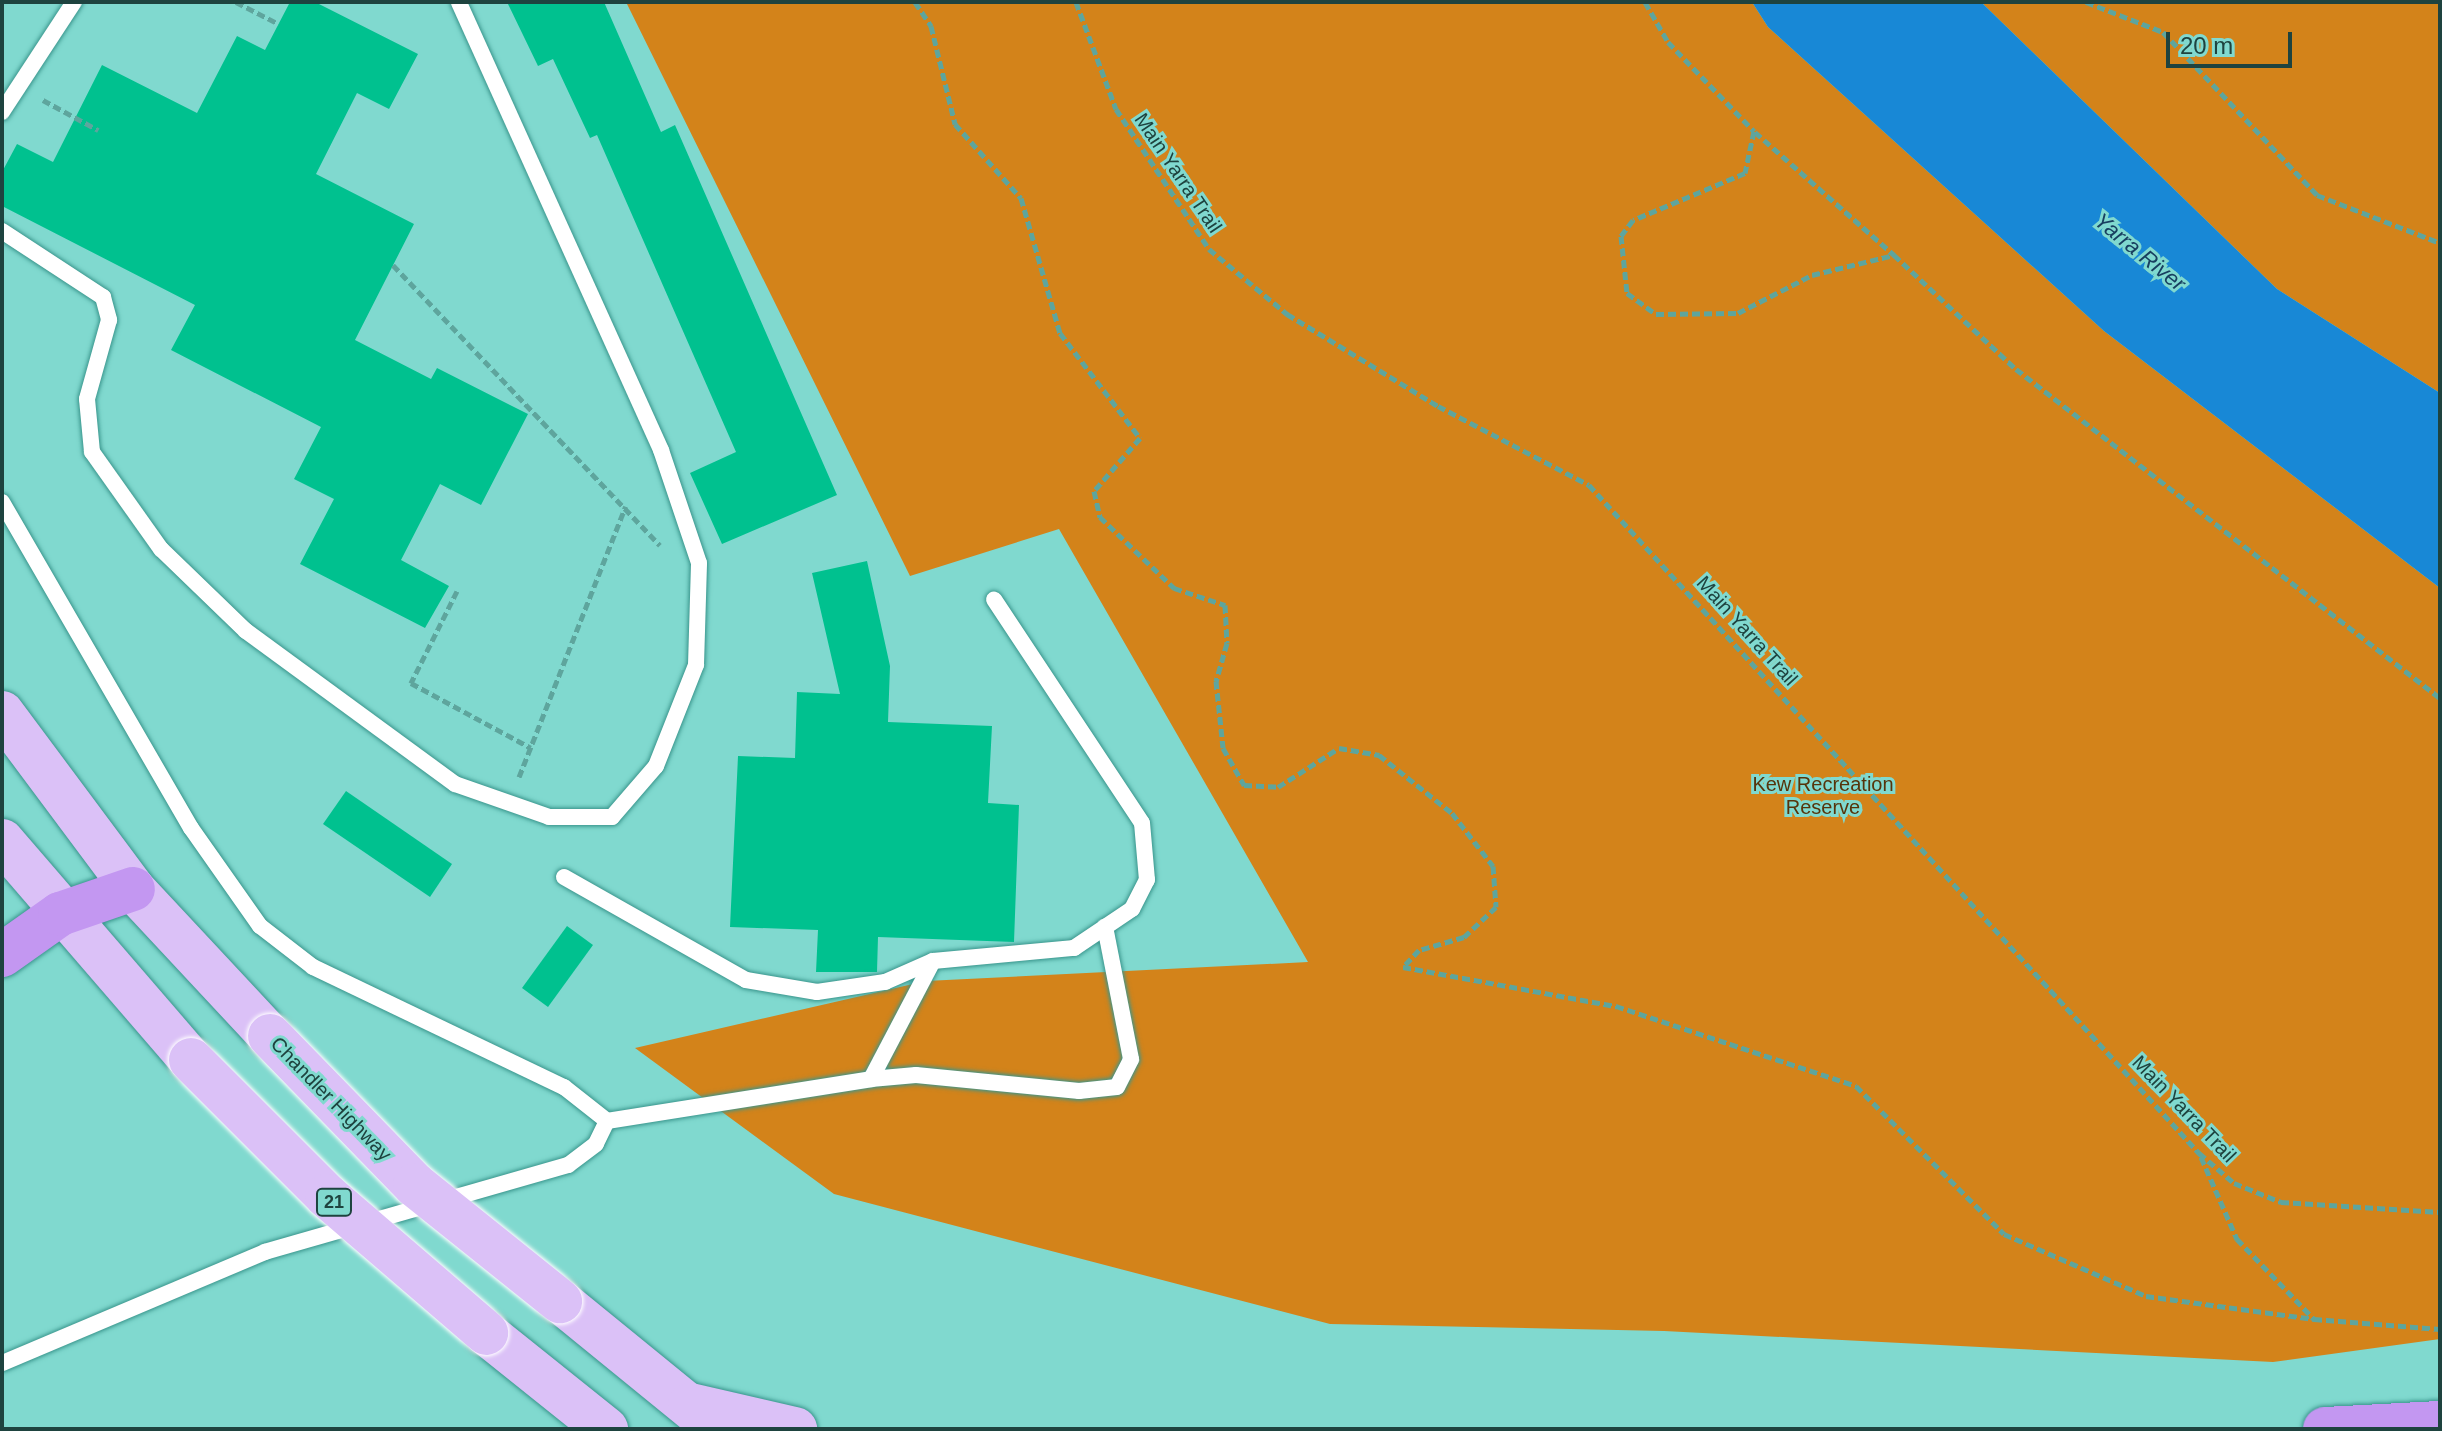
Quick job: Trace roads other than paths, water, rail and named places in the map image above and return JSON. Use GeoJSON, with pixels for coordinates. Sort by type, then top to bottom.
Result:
{"type":"FeatureCollection","features":[{"type":"Feature","properties":{"kind":"highway"},"geometry":{"type":"LineString","coordinates":[[2,955],[60,914],[133,889]]}},
{"type":"Feature","properties":{"kind":"highway"},"geometry":{"type":"LineString","coordinates":[[2325,1429],[2440,1423]]}},
{"type":"Feature","properties":{"kind":"main road","name":"Chandler Highway"},"geometry":{"type":"LineString","coordinates":[[2,713],[133,889],[415,1185],[703,1417]]}},
{"type":"Feature","properties":{"kind":"main road","name":"21"},"geometry":{"type":"LineString","coordinates":[[2,841],[60,914],[191,1060],[327,1196],[486,1333],[606,1429]]}},
{"type":"Feature","properties":{"kind":"main road"},"geometry":{"type":"LineString","coordinates":[[703,1417],[795,1429]]}},
{"type":"Feature","properties":{"kind":"lane"},"geometry":{"type":"LineString","coordinates":[[2,112],[74,2]]}},
{"type":"Feature","properties":{"kind":"lane"},"geometry":{"type":"LineString","coordinates":[[2,231],[103,297],[109,320],[87,399],[92,452],[161,549],[246,631],[344,707],[455,784],[549,817],[612,817],[656,766],[690,680],[701,590],[661,450],[459,2]]}},
{"type":"Feature","properties":{"kind":"lane"},"geometry":{"type":"LineString","coordinates":[[2,502],[191,828],[260,926],[313,967],[564,1087],[607,1121],[871,1079],[916,1075],[1079,1091],[1117,1087],[1131,1059],[1105,927]]}},
{"type":"Feature","properties":{"kind":"lane"},"geometry":{"type":"LineString","coordinates":[[564,877],[746,980],[817,992],[885,982],[933,961],[1074,948],[1132,909],[1147,880],[1142,823],[994,599]]}},
{"type":"Feature","properties":{"kind":"lane"},"geometry":{"type":"LineString","coordinates":[[871,1079],[933,961]]}},
{"type":"Feature","properties":{"kind":"lane"},"geometry":{"type":"LineString","coordinates":[[2,1363],[265,1252],[568,1165],[596,1144],[607,1121]]}},
{"type":"Feature","properties":{"kind":"water","name":"Yarra River"},"geometry":{"type":"Polygon","coordinates":[[[1752,2],[1981,2],[2277,289],[2440,393],[2440,588],[2104,331],[1768,27],[1752,2]]]}},
{"type":"Feature","properties":{"kind":"park label","name":"Kew Recreation Reserve"},"geometry":{"type":"Point","coordinates":[1823,796]}}]}
